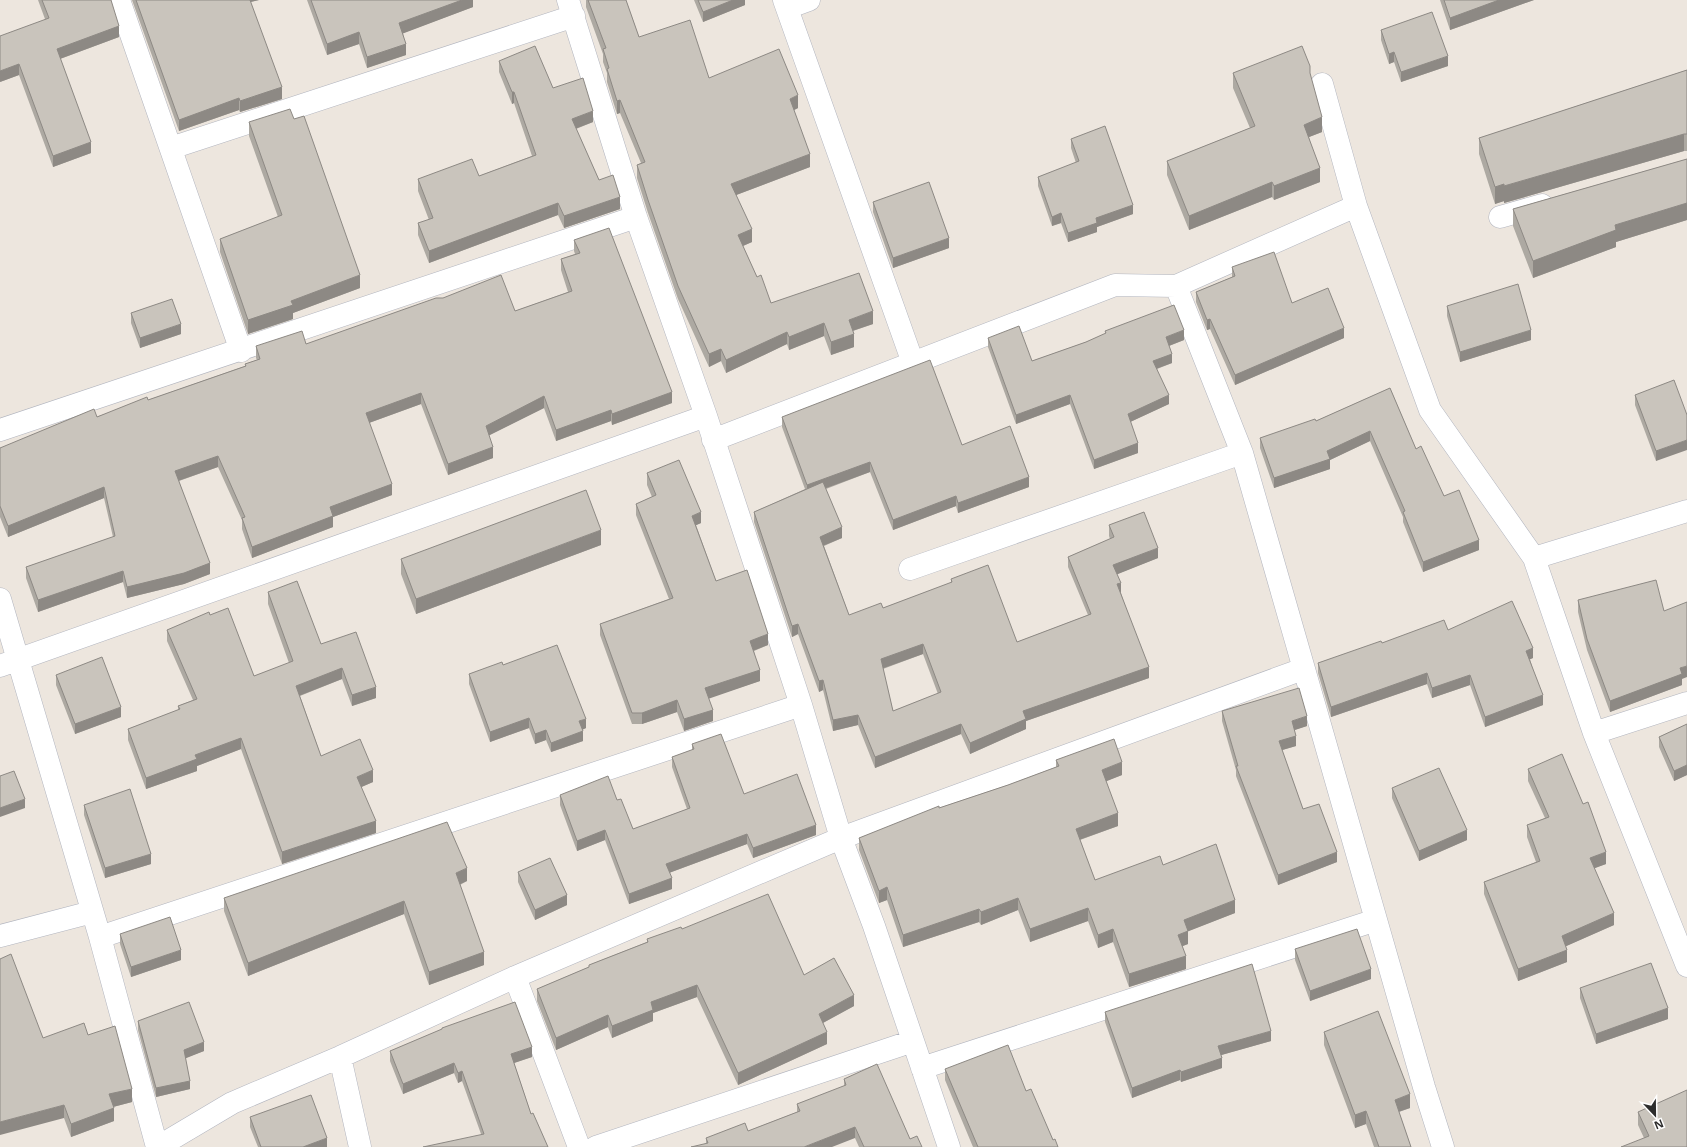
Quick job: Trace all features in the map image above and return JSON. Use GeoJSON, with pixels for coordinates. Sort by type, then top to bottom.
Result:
{"type":"FeatureCollection","features":[{"type":"Feature","properties":{"kind":"street"},"geometry":{"type":"LineString","coordinates":[[119,0],[241,351]]}},
{"type":"Feature","properties":{"kind":"street"},"geometry":{"type":"LineString","coordinates":[[808,0],[785,4],[913,363]]}},
{"type":"Feature","properties":{"kind":"street"},"geometry":{"type":"LineString","coordinates":[[171,148],[571,8],[636,217],[706,416],[801,705],[841,838],[874,926],[949,1147]]}},
{"type":"Feature","properties":{"kind":"street"},"geometry":{"type":"LineString","coordinates":[[1322,84],[1356,206],[1430,410],[1534,558],[1594,733],[1685,954]]}},
{"type":"Feature","properties":{"kind":"street"},"geometry":{"type":"LineString","coordinates":[[1500,217],[1560,200]]}},
{"type":"Feature","properties":{"kind":"street"},"geometry":{"type":"LineString","coordinates":[[713,440],[1115,285],[1176,286],[1356,206]]}},
{"type":"Feature","properties":{"kind":"street"},"geometry":{"type":"LineString","coordinates":[[0,430],[241,351],[636,217]]}},
{"type":"Feature","properties":{"kind":"street"},"geometry":{"type":"LineString","coordinates":[[1176,286],[1242,453],[1424,1087],[1443,1147]]}},
{"type":"Feature","properties":{"kind":"street"},"geometry":{"type":"LineString","coordinates":[[9,663],[706,416]]}},
{"type":"Feature","properties":{"kind":"street"},"geometry":{"type":"LineString","coordinates":[[910,569],[1242,453]]}},
{"type":"Feature","properties":{"kind":"street"},"geometry":{"type":"LineString","coordinates":[[1534,558],[1687,511]]}},
{"type":"Feature","properties":{"kind":"street"},"geometry":{"type":"LineString","coordinates":[[0,598],[9,663],[100,937],[158,1147],[232,1103],[340,1057],[515,977],[841,838],[1303,669]]}},
{"type":"Feature","properties":{"kind":"street"},"geometry":{"type":"LineString","coordinates":[[1594,733],[1687,704]]}},
{"type":"Feature","properties":{"kind":"street"},"geometry":{"type":"LineString","coordinates":[[100,937],[801,705]]}},
{"type":"Feature","properties":{"kind":"street"},"geometry":{"type":"LineString","coordinates":[[0,936],[92,912]]}},
{"type":"Feature","properties":{"kind":"street"},"geometry":{"type":"LineString","coordinates":[[922,1068],[1376,920]]}},
{"type":"Feature","properties":{"kind":"street"},"geometry":{"type":"LineString","coordinates":[[515,977],[579,1147]]}},
{"type":"Feature","properties":{"kind":"street"},"geometry":{"type":"LineString","coordinates":[[596,1147],[913,1041]]}},
{"type":"Feature","properties":{"kind":"street"},"geometry":{"type":"LineString","coordinates":[[340,1057],[360,1147]]}},
{"type":"Feature","properties":{"kind":"building"},"geometry":{"type":"Polygon","coordinates":[[[42,0],[111,0],[119,26],[57,49],[91,142],[53,156],[19,64],[0,71],[0,36],[49,18],[42,0]]]}},
{"type":"Feature","properties":{"kind":"building"},"geometry":{"type":"Polygon","coordinates":[[[136,0],[250,0],[282,87],[240,101],[239,98],[179,120],[136,0]]]}},
{"type":"Feature","properties":{"kind":"building"},"geometry":{"type":"Polygon","coordinates":[[[311,0],[462,0],[399,23],[406,44],[367,57],[359,32],[327,44],[311,0]]]}},
{"type":"Feature","properties":{"kind":"building"},"geometry":{"type":"Polygon","coordinates":[[[588,0],[626,0],[639,37],[690,20],[709,78],[779,49],[798,95],[790,99],[810,154],[731,184],[752,229],[738,235],[757,277],[761,275],[771,303],[859,273],[873,311],[849,320],[854,334],[831,342],[824,323],[789,337],[787,332],[726,360],[721,349],[709,354],[678,286],[648,200],[637,165],[645,162],[620,100],[617,101],[607,69],[609,68],[603,49],[606,48],[588,0]]]}},
{"type":"Feature","properties":{"kind":"building"},"geometry":{"type":"Polygon","coordinates":[[[698,0],[733,0],[703,12],[698,0]]]}},
{"type":"Feature","properties":{"kind":"building"},"geometry":{"type":"Polygon","coordinates":[[[1444,0],[1499,0],[1450,18],[1444,0]]]}},
{"type":"Feature","properties":{"kind":"building"},"geometry":{"type":"Polygon","coordinates":[[[1432,12],[1448,56],[1401,72],[1394,52],[1389,54],[1381,30],[1432,12]]]}},
{"type":"Feature","properties":{"kind":"building"},"geometry":{"type":"Polygon","coordinates":[[[535,46],[553,88],[583,78],[593,111],[572,119],[599,180],[613,175],[620,197],[564,216],[558,203],[429,251],[418,223],[433,218],[418,179],[472,159],[479,176],[536,155],[514,92],[512,92],[499,61],[535,46]]]}},
{"type":"Feature","properties":{"kind":"building"},"geometry":{"type":"Polygon","coordinates":[[[1302,46],[1310,66],[1310,73],[1322,117],[1304,125],[1320,168],[1274,186],[1272,182],[1189,216],[1167,161],[1255,126],[1233,73],[1302,46]]]}},
{"type":"Feature","properties":{"kind":"building"},"geometry":{"type":"Polygon","coordinates":[[[1687,70],[1687,134],[1504,186],[1504,184],[1495,187],[1479,138],[1687,70]]]}},
{"type":"Feature","properties":{"kind":"building"},"geometry":{"type":"Polygon","coordinates":[[[290,109],[294,119],[304,116],[360,275],[291,301],[293,305],[248,320],[220,239],[282,215],[249,122],[290,109]]]}},
{"type":"Feature","properties":{"kind":"building"},"geometry":{"type":"Polygon","coordinates":[[[1105,126],[1133,205],[1096,218],[1097,223],[1068,233],[1061,213],[1052,217],[1038,177],[1079,161],[1071,139],[1105,126]]]}},
{"type":"Feature","properties":{"kind":"building"},"geometry":{"type":"Polygon","coordinates":[[[1687,159],[1687,203],[1615,225],[1616,230],[1533,261],[1513,209],[1687,159]]]}},
{"type":"Feature","properties":{"kind":"building"},"geometry":{"type":"Polygon","coordinates":[[[929,182],[949,238],[893,258],[873,202],[929,182]]]}},
{"type":"Feature","properties":{"kind":"building"},"geometry":{"type":"Polygon","coordinates":[[[609,228],[672,392],[612,414],[611,410],[556,430],[544,396],[486,426],[493,447],[448,464],[421,393],[366,413],[392,484],[330,507],[333,516],[252,547],[242,518],[245,517],[218,456],[175,471],[210,563],[184,573],[127,587],[123,571],[38,600],[26,567],[115,536],[104,487],[8,526],[0,506],[0,448],[94,409],[97,417],[147,397],[148,400],[246,366],[245,364],[260,359],[256,346],[302,331],[306,344],[436,298],[443,298],[501,275],[515,311],[572,291],[561,259],[580,253],[574,240],[609,228]]]}},
{"type":"Feature","properties":{"kind":"building"},"geometry":{"type":"Polygon","coordinates":[[[1274,252],[1292,303],[1328,288],[1344,328],[1235,375],[1210,319],[1207,320],[1196,292],[1235,276],[1232,267],[1274,252]]]}},
{"type":"Feature","properties":{"kind":"building"},"geometry":{"type":"Polygon","coordinates":[[[1518,284],[1531,330],[1460,352],[1447,306],[1518,284]]]}},
{"type":"Feature","properties":{"kind":"building"},"geometry":{"type":"Polygon","coordinates":[[[172,299],[181,324],[140,338],[131,313],[172,299]]]}},
{"type":"Feature","properties":{"kind":"building"},"geometry":{"type":"Polygon","coordinates":[[[1174,305],[1184,330],[1166,337],[1172,354],[1153,361],[1169,395],[1128,414],[1138,443],[1094,460],[1070,395],[1016,415],[988,338],[1019,326],[1032,361],[1086,342],[1106,333],[1105,331],[1174,305]]]}},
{"type":"Feature","properties":{"kind":"building"},"geometry":{"type":"Polygon","coordinates":[[[930,360],[962,445],[1010,426],[1029,477],[958,503],[956,496],[893,520],[870,462],[807,485],[782,417],[930,360]]]}},
{"type":"Feature","properties":{"kind":"building"},"geometry":{"type":"Polygon","coordinates":[[[1674,380],[1687,415],[1687,440],[1656,451],[1635,395],[1674,380]]]}},
{"type":"Feature","properties":{"kind":"building"},"geometry":{"type":"Polygon","coordinates":[[[1390,388],[1416,449],[1421,446],[1444,496],[1459,490],[1479,540],[1423,562],[1403,512],[1405,511],[1370,431],[1327,451],[1330,459],[1274,478],[1260,438],[1315,419],[1316,421],[1390,388]]]}},
{"type":"Feature","properties":{"kind":"building"},"geometry":{"type":"Polygon","coordinates":[[[679,460],[701,512],[692,516],[716,581],[747,570],[768,634],[750,641],[760,670],[705,688],[713,710],[684,719],[677,700],[642,713],[632,713],[600,624],[673,598],[636,504],[656,495],[647,473],[679,460]]]}},
{"type":"Feature","properties":{"kind":"building"},"geometry":{"type":"Polygon","coordinates":[[[823,482],[842,527],[820,537],[849,615],[881,603],[883,608],[952,582],[951,579],[988,565],[1017,642],[1091,614],[1068,557],[1114,537],[1109,525],[1144,512],[1158,548],[1113,565],[1121,583],[1117,584],[1149,667],[1023,711],[1026,719],[970,743],[961,724],[875,757],[858,715],[833,720],[823,680],[819,681],[798,624],[792,626],[754,512],[823,482]],[[923,644],[881,659],[893,711],[941,692],[923,644]]]}},
{"type":"Feature","properties":{"kind":"building"},"geometry":{"type":"Polygon","coordinates":[[[586,490],[601,530],[416,599],[401,559],[586,490]]]}},
{"type":"Feature","properties":{"kind":"building"},"geometry":{"type":"Polygon","coordinates":[[[1656,580],[1664,611],[1687,602],[1687,666],[1680,668],[1682,674],[1610,701],[1587,639],[1578,600],[1656,580]]]}},
{"type":"Feature","properties":{"kind":"building"},"geometry":{"type":"Polygon","coordinates":[[[297,581],[321,644],[356,632],[376,687],[352,695],[342,668],[296,686],[321,756],[360,739],[373,770],[357,777],[376,821],[282,852],[241,738],[195,755],[197,759],[146,778],[128,729],[180,709],[178,706],[197,699],[167,630],[209,612],[210,615],[228,608],[254,676],[293,661],[268,592],[297,581]]]}},
{"type":"Feature","properties":{"kind":"building"},"geometry":{"type":"Polygon","coordinates":[[[1512,601],[1533,648],[1526,651],[1543,695],[1485,717],[1470,675],[1432,688],[1427,673],[1331,707],[1318,663],[1381,641],[1382,643],[1444,620],[1448,630],[1512,601]]]}},
{"type":"Feature","properties":{"kind":"building"},"geometry":{"type":"Polygon","coordinates":[[[557,645],[586,719],[579,721],[583,731],[551,743],[546,730],[535,734],[529,718],[490,732],[469,674],[502,662],[503,665],[557,645]]]}},
{"type":"Feature","properties":{"kind":"building"},"geometry":{"type":"Polygon","coordinates":[[[102,657],[121,707],[75,724],[56,675],[102,657]]]}},
{"type":"Feature","properties":{"kind":"building"},"geometry":{"type":"Polygon","coordinates":[[[1299,688],[1307,716],[1292,721],[1296,736],[1279,741],[1303,809],[1319,804],[1337,852],[1278,875],[1236,766],[1238,766],[1222,711],[1299,688]]]}},
{"type":"Feature","properties":{"kind":"building"},"geometry":{"type":"Polygon","coordinates":[[[1687,724],[1687,765],[1674,771],[1659,737],[1687,724]]]}},
{"type":"Feature","properties":{"kind":"building"},"geometry":{"type":"Polygon","coordinates":[[[721,734],[744,794],[797,774],[816,825],[753,848],[747,834],[666,864],[672,878],[629,894],[605,830],[577,841],[560,795],[608,776],[617,800],[621,799],[633,829],[690,808],[672,757],[694,749],[692,744],[721,734]]]}},
{"type":"Feature","properties":{"kind":"building"},"geometry":{"type":"Polygon","coordinates":[[[1114,739],[1122,762],[1102,770],[1118,813],[1076,829],[1095,880],[1160,856],[1163,865],[1216,844],[1235,900],[1184,920],[1188,931],[1178,935],[1186,956],[1129,974],[1113,929],[1098,935],[1088,908],[1030,929],[1018,898],[981,912],[979,909],[903,935],[887,887],[879,891],[859,838],[939,806],[939,808],[1059,766],[1056,760],[1114,739]]]}},
{"type":"Feature","properties":{"kind":"building"},"geometry":{"type":"Polygon","coordinates":[[[1562,754],[1583,804],[1588,802],[1606,852],[1590,858],[1614,913],[1562,936],[1567,950],[1518,969],[1484,882],[1540,861],[1527,825],[1549,817],[1528,769],[1562,754]]]}},
{"type":"Feature","properties":{"kind":"building"},"geometry":{"type":"Polygon","coordinates":[[[1439,768],[1467,830],[1419,851],[1392,788],[1439,768]]]}},
{"type":"Feature","properties":{"kind":"building"},"geometry":{"type":"Polygon","coordinates":[[[14,771],[25,799],[0,808],[0,776],[14,771]]]}},
{"type":"Feature","properties":{"kind":"building"},"geometry":{"type":"Polygon","coordinates":[[[130,789],[151,854],[105,868],[84,805],[130,789]]]}},
{"type":"Feature","properties":{"kind":"building"},"geometry":{"type":"Polygon","coordinates":[[[447,822],[467,868],[456,873],[484,952],[429,972],[404,901],[248,963],[224,898],[447,822]]]}},
{"type":"Feature","properties":{"kind":"building"},"geometry":{"type":"Polygon","coordinates":[[[550,858],[567,895],[535,910],[518,872],[550,858]]]}},
{"type":"Feature","properties":{"kind":"building"},"geometry":{"type":"Polygon","coordinates":[[[768,894],[804,975],[834,958],[854,995],[819,1014],[827,1032],[738,1073],[697,985],[651,1002],[653,1010],[612,1026],[608,1015],[556,1038],[537,989],[589,967],[589,965],[648,942],[647,939],[681,927],[682,929],[768,894]]]}},
{"type":"Feature","properties":{"kind":"building"},"geometry":{"type":"Polygon","coordinates":[[[170,917],[181,950],[131,967],[120,934],[170,917]]]}},
{"type":"Feature","properties":{"kind":"building"},"geometry":{"type":"Polygon","coordinates":[[[1357,929],[1371,969],[1310,991],[1295,949],[1357,929]]]}},
{"type":"Feature","properties":{"kind":"building"},"geometry":{"type":"Polygon","coordinates":[[[11,954],[43,1038],[84,1023],[88,1035],[115,1026],[132,1089],[109,1094],[114,1108],[71,1124],[64,1105],[0,1122],[0,959],[11,954]]]}},
{"type":"Feature","properties":{"kind":"building"},"geometry":{"type":"Polygon","coordinates":[[[1651,963],[1668,1008],[1596,1034],[1580,988],[1651,963]]]}},
{"type":"Feature","properties":{"kind":"building"},"geometry":{"type":"Polygon","coordinates":[[[1252,964],[1271,1031],[1218,1046],[1222,1058],[1181,1072],[1180,1070],[1132,1088],[1105,1012],[1252,964]]]}},
{"type":"Feature","properties":{"kind":"building"},"geometry":{"type":"Polygon","coordinates":[[[189,1002],[204,1042],[184,1050],[190,1081],[156,1088],[138,1021],[189,1002]]]}},
{"type":"Feature","properties":{"kind":"building"},"geometry":{"type":"Polygon","coordinates":[[[515,1002],[532,1047],[511,1054],[531,1114],[533,1113],[548,1147],[423,1147],[484,1134],[462,1071],[458,1073],[454,1063],[403,1084],[390,1051],[442,1028],[515,1002]]]}},
{"type":"Feature","properties":{"kind":"building"},"geometry":{"type":"Polygon","coordinates":[[[1378,1011],[1410,1094],[1395,1100],[1411,1147],[1379,1147],[1366,1111],[1355,1115],[1324,1032],[1378,1011]]]}},
{"type":"Feature","properties":{"kind":"building"},"geometry":{"type":"Polygon","coordinates":[[[1008,1045],[1026,1091],[1031,1089],[1053,1140],[1055,1139],[1058,1147],[978,1147],[945,1069],[1008,1045]]]}},
{"type":"Feature","properties":{"kind":"building"},"geometry":{"type":"Polygon","coordinates":[[[877,1064],[910,1139],[917,1136],[922,1147],[864,1147],[855,1127],[804,1147],[691,1147],[708,1143],[706,1138],[745,1123],[748,1131],[800,1111],[797,1104],[846,1085],[844,1079],[877,1064]]]}},
{"type":"Feature","properties":{"kind":"building"},"geometry":{"type":"Polygon","coordinates":[[[1687,1090],[1687,1147],[1621,1147],[1649,1136],[1638,1112],[1687,1090]]]}},
{"type":"Feature","properties":{"kind":"building"},"geometry":{"type":"Polygon","coordinates":[[[311,1095],[327,1138],[303,1147],[261,1147],[250,1117],[311,1095]]]}}]}
